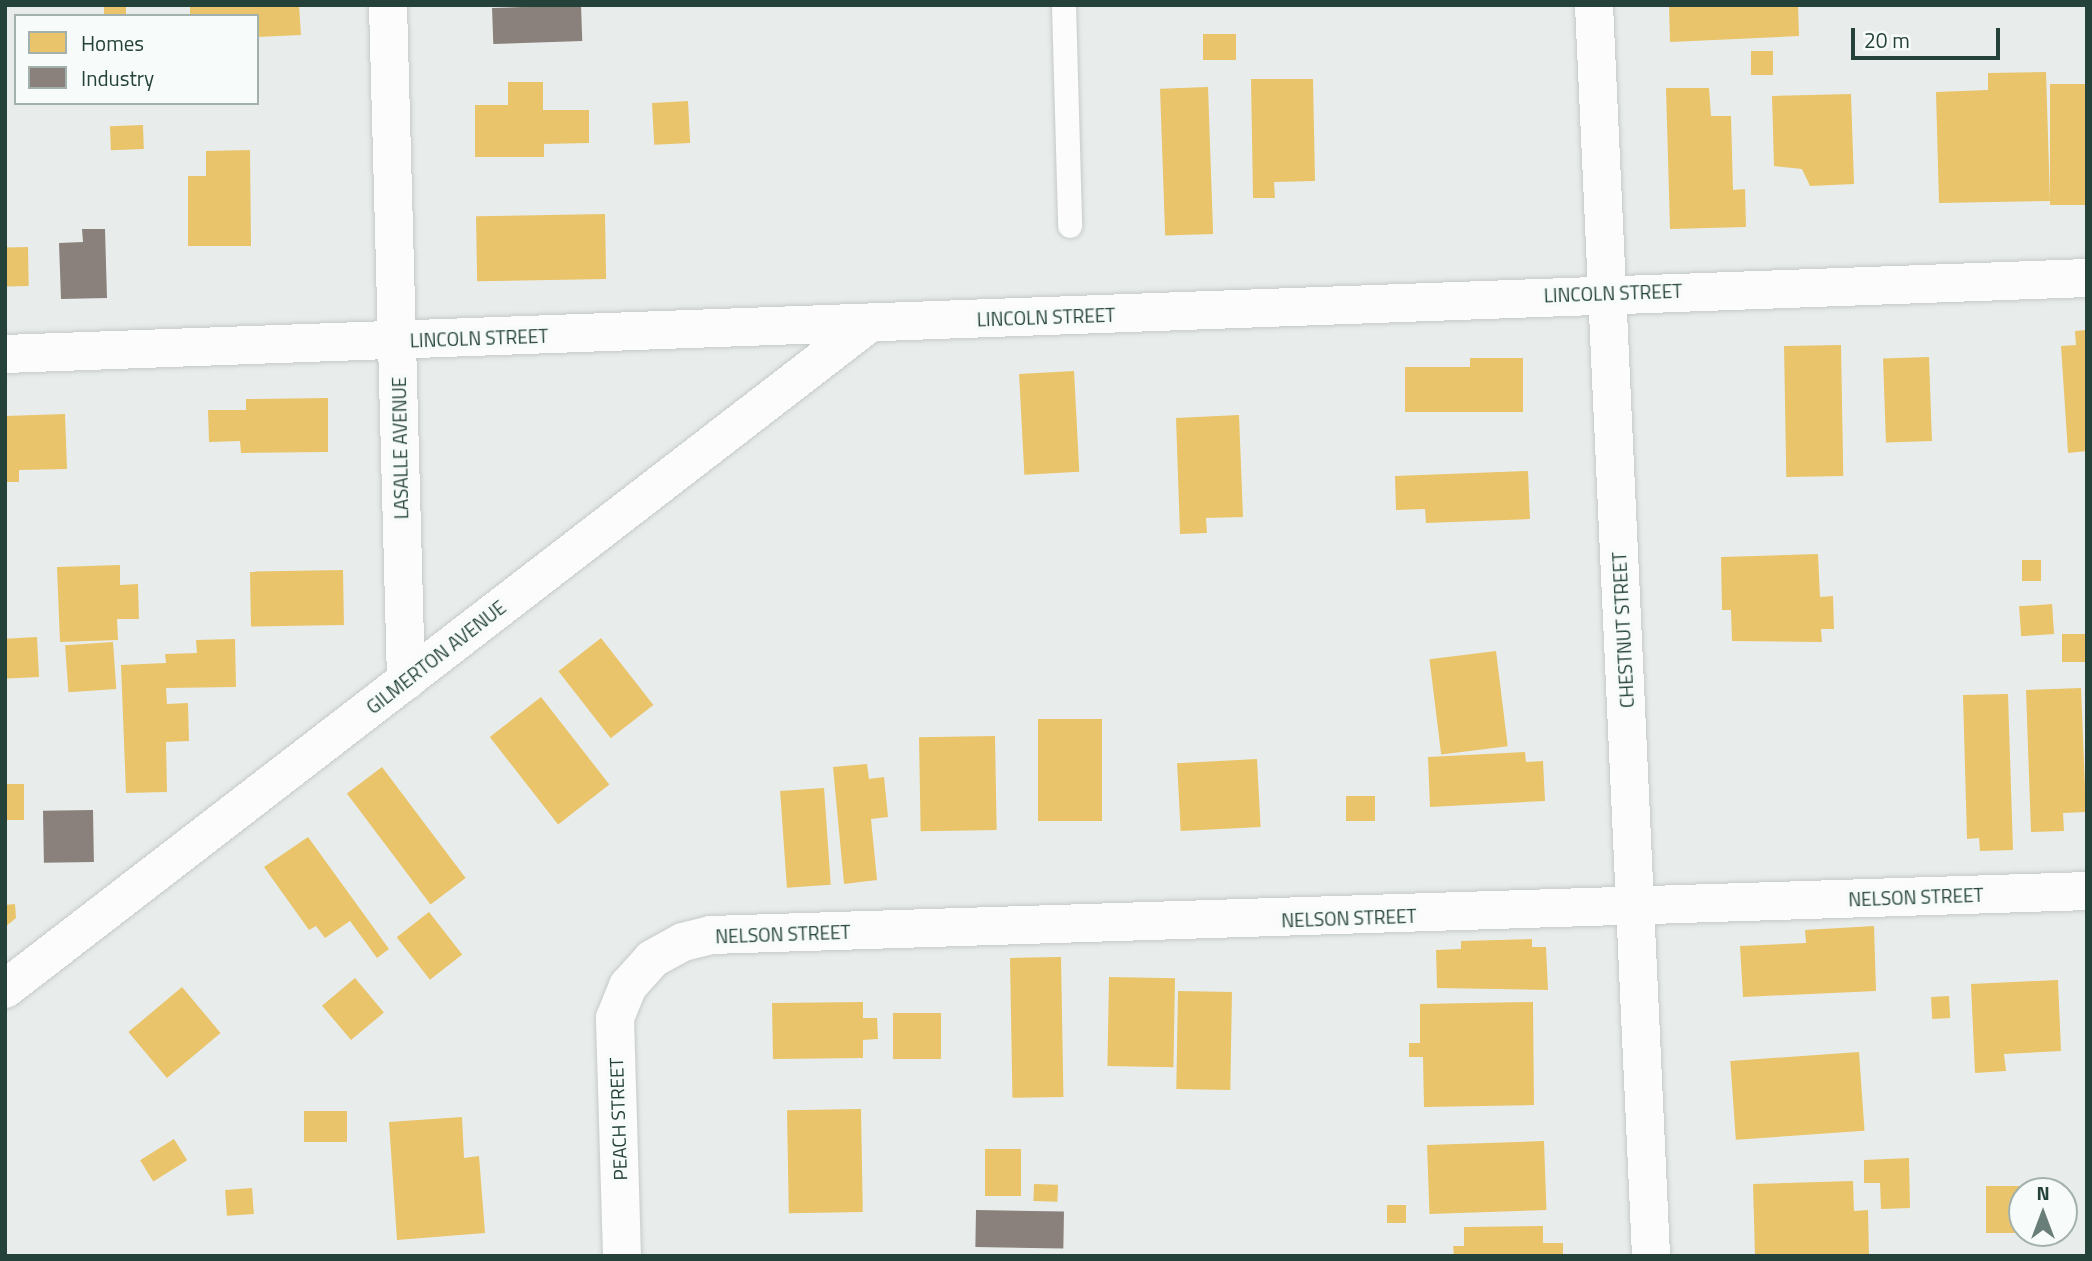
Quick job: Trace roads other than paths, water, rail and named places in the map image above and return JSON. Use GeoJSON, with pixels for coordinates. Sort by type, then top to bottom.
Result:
{"type":"FeatureCollection","features":[{"type":"Feature","properties":{"kind":"street","name":"LASALLE AVENUE"},"geometry":{"type":"LineString","coordinates":[[388,5],[406,681]]}},
{"type":"Feature","properties":{"kind":"street","name":"CHESTNUT STREET"},"geometry":{"type":"LineString","coordinates":[[1594,5],[1651,1256]]}},
{"type":"Feature","properties":{"kind":"street","name":"LINCOLN STREET"},"geometry":{"type":"LineString","coordinates":[[5,354],[867,325],[1608,293],[2087,278]]}},
{"type":"Feature","properties":{"kind":"street","name":"GILMERTON AVENUE"},"geometry":{"type":"LineString","coordinates":[[5,989],[867,325]]}},
{"type":"Feature","properties":{"kind":"street","name":"NELSON STREET"},"geometry":{"type":"LineString","coordinates":[[628,986],[652,959],[711,935],[2087,891]]}},
{"type":"Feature","properties":{"kind":"street","name":"PEACH STREET"},"geometry":{"type":"LineString","coordinates":[[622,1256],[615,1018],[628,986]]}},
{"type":"Feature","properties":{"kind":"lane"},"geometry":{"type":"LineString","coordinates":[[1064,5],[1070,226]]}}]}
